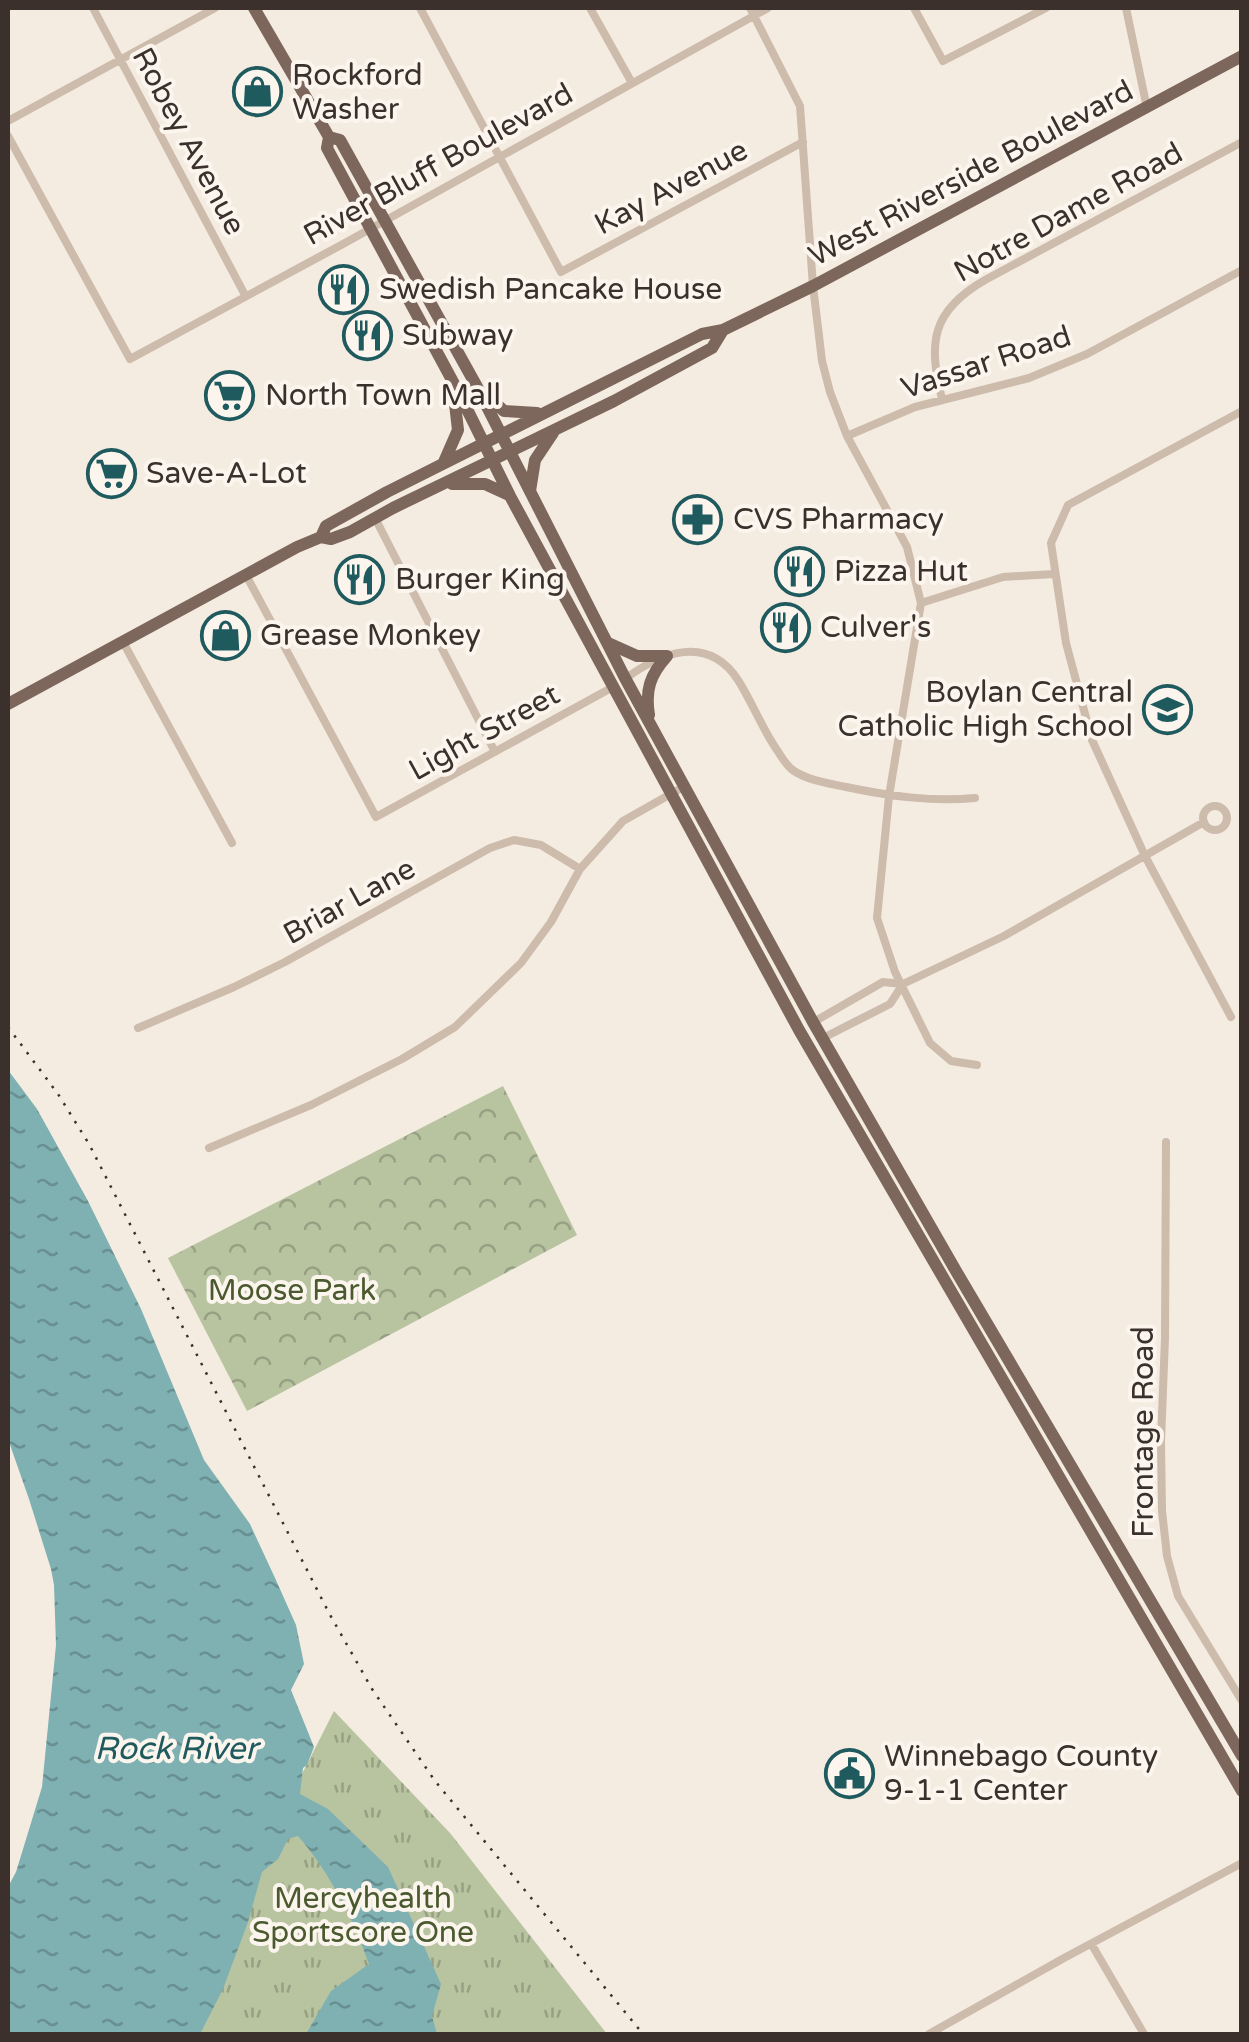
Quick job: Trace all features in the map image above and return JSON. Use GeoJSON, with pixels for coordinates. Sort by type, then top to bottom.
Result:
{"type":"FeatureCollection","features":[{"type":"Feature","properties":{"kind":"main road"},"geometry":{"type":"LineString","coordinates":[[254,8],[329,137],[327,148],[510,496],[620,682],[650,722],[813,1022],[1242,1756]]}},
{"type":"Feature","properties":{"kind":"main road","name":"West Riverside Boulevard"},"geometry":{"type":"LineString","coordinates":[[321,537],[326,526],[443,464],[702,334],[723,330],[813,286],[1242,56]]}},
{"type":"Feature","properties":{"kind":"main road"},"geometry":{"type":"LineString","coordinates":[[329,137],[340,140],[476,385],[608,643],[620,682],[671,796],[799,1030],[1242,1791]]}},
{"type":"Feature","properties":{"kind":"main road","name":"West Riverside Boulevard"},"geometry":{"type":"LineString","coordinates":[[8,704],[296,546],[321,537],[331,539],[556,430],[712,348],[723,330]]}},
{"type":"Feature","properties":{"kind":"main road"},"geometry":{"type":"LineString","coordinates":[[476,385],[504,411],[544,413]]}},
{"type":"Feature","properties":{"kind":"main road"},"geometry":{"type":"LineString","coordinates":[[443,464],[458,430],[458,392]]}},
{"type":"Feature","properties":{"kind":"main road"},"geometry":{"type":"LineString","coordinates":[[530,494],[536,460],[556,430]]}},
{"type":"Feature","properties":{"kind":"main road"},"geometry":{"type":"LineString","coordinates":[[439,485],[484,484],[510,496]]}},
{"type":"Feature","properties":{"kind":"main road"},"geometry":{"type":"LineString","coordinates":[[608,643],[637,656],[668,656]]}},
{"type":"Feature","properties":{"kind":"main road"},"geometry":{"type":"LineString","coordinates":[[650,722],[646,692],[668,656]]}},
{"type":"Feature","properties":{"kind":"street","name":"Robey Avenue"},"geometry":{"type":"LineString","coordinates":[[93,8],[245,296]]}},
{"type":"Feature","properties":{"kind":"street"},"geometry":{"type":"LineString","coordinates":[[8,121],[215,8]]}},
{"type":"Feature","properties":{"kind":"street"},"geometry":{"type":"LineString","coordinates":[[420,8],[500,155]]}},
{"type":"Feature","properties":{"kind":"street"},"geometry":{"type":"LineString","coordinates":[[590,8],[632,82]]}},
{"type":"Feature","properties":{"kind":"street","name":"River Bluff Boulevard"},"geometry":{"type":"LineString","coordinates":[[8,136],[130,358],[343,244],[752,11],[768,8]]}},
{"type":"Feature","properties":{"kind":"street"},"geometry":{"type":"LineString","coordinates":[[914,8],[943,62],[1046,8]]}},
{"type":"Feature","properties":{"kind":"street"},"geometry":{"type":"LineString","coordinates":[[1126,8],[1147,108]]}},
{"type":"Feature","properties":{"kind":"street"},"geometry":{"type":"LineString","coordinates":[[752,11],[800,106],[813,286],[830,392],[847,436],[907,547],[921,602],[889,796],[877,918],[895,972],[930,1044],[950,1061],[977,1065]]}},
{"type":"Feature","properties":{"kind":"street","name":"Kay Avenue"},"geometry":{"type":"LineString","coordinates":[[500,155],[561,272],[802,142]]}},
{"type":"Feature","properties":{"kind":"street","name":"Notre Dame Road"},"geometry":{"type":"LineString","coordinates":[[942,398],[934,368],[936,337],[949,309],[959,298],[985,280],[1242,142]]}},
{"type":"Feature","properties":{"kind":"street","name":"Vassar Road"},"geometry":{"type":"LineString","coordinates":[[847,436],[915,407],[1029,378],[1087,354],[1242,270]]}},
{"type":"Feature","properties":{"kind":"street"},"geometry":{"type":"LineString","coordinates":[[1231,1017],[1145,856],[1092,740],[1066,643],[1052,543],[1068,504],[1242,410]]}},
{"type":"Feature","properties":{"kind":"street"},"geometry":{"type":"LineString","coordinates":[[375,518],[495,752]]}},
{"type":"Feature","properties":{"kind":"street"},"geometry":{"type":"LineString","coordinates":[[921,602],[1003,577],[1054,574]]}},
{"type":"Feature","properties":{"kind":"street","name":"Light Street"},"geometry":{"type":"LineString","coordinates":[[246,575],[376,817],[647,664],[668,656]]}},
{"type":"Feature","properties":{"kind":"street"},"geometry":{"type":"LineString","coordinates":[[123,642],[232,843]]}},
{"type":"Feature","properties":{"kind":"street"},"geometry":{"type":"LineString","coordinates":[[668,656],[699,651],[729,669],[790,769],[810,780],[889,796],[945,801],[975,798]]}},
{"type":"Feature","properties":{"kind":"street"},"geometry":{"type":"LineString","coordinates":[[210,1148],[311,1105],[455,1027],[521,963],[551,922],[580,869],[623,821],[685,786]]}},
{"type":"Feature","properties":{"kind":"street"},"geometry":{"type":"LineString","coordinates":[[799,1030],[883,982],[902,984],[1004,936],[1204,822]]}},
{"type":"Feature","properties":{"kind":"street","name":"Briar Lane"},"geometry":{"type":"LineString","coordinates":[[138,1028],[285,962],[490,848],[514,840],[541,846],[580,869]]}},
{"type":"Feature","properties":{"kind":"street"},"geometry":{"type":"LineString","coordinates":[[808,1046],[890,1004],[902,984]]}},
{"type":"Feature","properties":{"kind":"street","name":"Frontage Road"},"geometry":{"type":"LineString","coordinates":[[1166,1142],[1161,1442],[1166,1556],[1178,1596],[1242,1702]]}},
{"type":"Feature","properties":{"kind":"street"},"geometry":{"type":"LineString","coordinates":[[928,2034],[1242,1864]]}},
{"type":"Feature","properties":{"kind":"street"},"geometry":{"type":"LineString","coordinates":[[1092,1945],[1144,2034]]}},
{"type":"Feature","properties":{"kind":"green space","name":"Moose Park"},"geometry":{"type":"Polygon","coordinates":[[[503,1086],[577,1235],[247,1411],[168,1258],[503,1086]]]}},
{"type":"Feature","properties":{"kind":"green space","name":"Mercyhealth Sportscore One"},"geometry":{"type":"Polygon","coordinates":[[[334,1711],[450,1833],[607,2034],[170,2034],[334,1711]]]}},
{"type":"Feature","properties":{"kind":"water","name":"Rock River"},"geometry":{"type":"Polygon","coordinates":[[[8,1070],[37,1109],[88,1201],[141,1309],[204,1460],[250,1524],[296,1625],[304,1664],[291,1690],[314,1747],[303,1768],[300,1794],[328,1809],[388,1867],[441,1984],[432,2016],[437,2034],[306,2034],[331,1991],[369,1964],[339,1897],[298,1836],[288,1839],[278,1859],[262,1872],[223,1989],[200,2034],[8,2034],[8,1887],[42,1787],[56,1645],[51,1569],[8,1439],[8,1070]]]}},
{"type":"Feature","properties":{"kind":"railway"},"geometry":{"type":"LineString","coordinates":[[8,1027],[89,1144],[329,1613],[372,1689],[435,1781],[643,2034]]}},
{"type":"Feature","properties":{"kind":"place","name":"Rockford Washer"},"geometry":{"type":"Point","coordinates":[257,92]}},
{"type":"Feature","properties":{"kind":"place","name":"Swedish Pancake House"},"geometry":{"type":"Point","coordinates":[344,289]}},
{"type":"Feature","properties":{"kind":"place","name":"Subway"},"geometry":{"type":"Point","coordinates":[367,335]}},
{"type":"Feature","properties":{"kind":"place","name":"North Town Mall"},"geometry":{"type":"Point","coordinates":[230,395]}},
{"type":"Feature","properties":{"kind":"place","name":"Save-A-Lot"},"geometry":{"type":"Point","coordinates":[111,473]}},
{"type":"Feature","properties":{"kind":"place","name":"CVS Pharmacy"},"geometry":{"type":"Point","coordinates":[698,519]}},
{"type":"Feature","properties":{"kind":"place","name":"Pizza Hut"},"geometry":{"type":"Point","coordinates":[799,571]}},
{"type":"Feature","properties":{"kind":"place","name":"Burger King"},"geometry":{"type":"Point","coordinates":[360,579]}},
{"type":"Feature","properties":{"kind":"place","name":"Culver's"},"geometry":{"type":"Point","coordinates":[785,627]}},
{"type":"Feature","properties":{"kind":"place","name":"Grease Monkey"},"geometry":{"type":"Point","coordinates":[225,635]}},
{"type":"Feature","properties":{"kind":"place","name":"Boylan Central Catholic High School"},"geometry":{"type":"Point","coordinates":[1168,709]}},
{"type":"Feature","properties":{"kind":"place","name":"Winnebago County 9-1-1 Center"},"geometry":{"type":"Point","coordinates":[849,1773]}}]}
